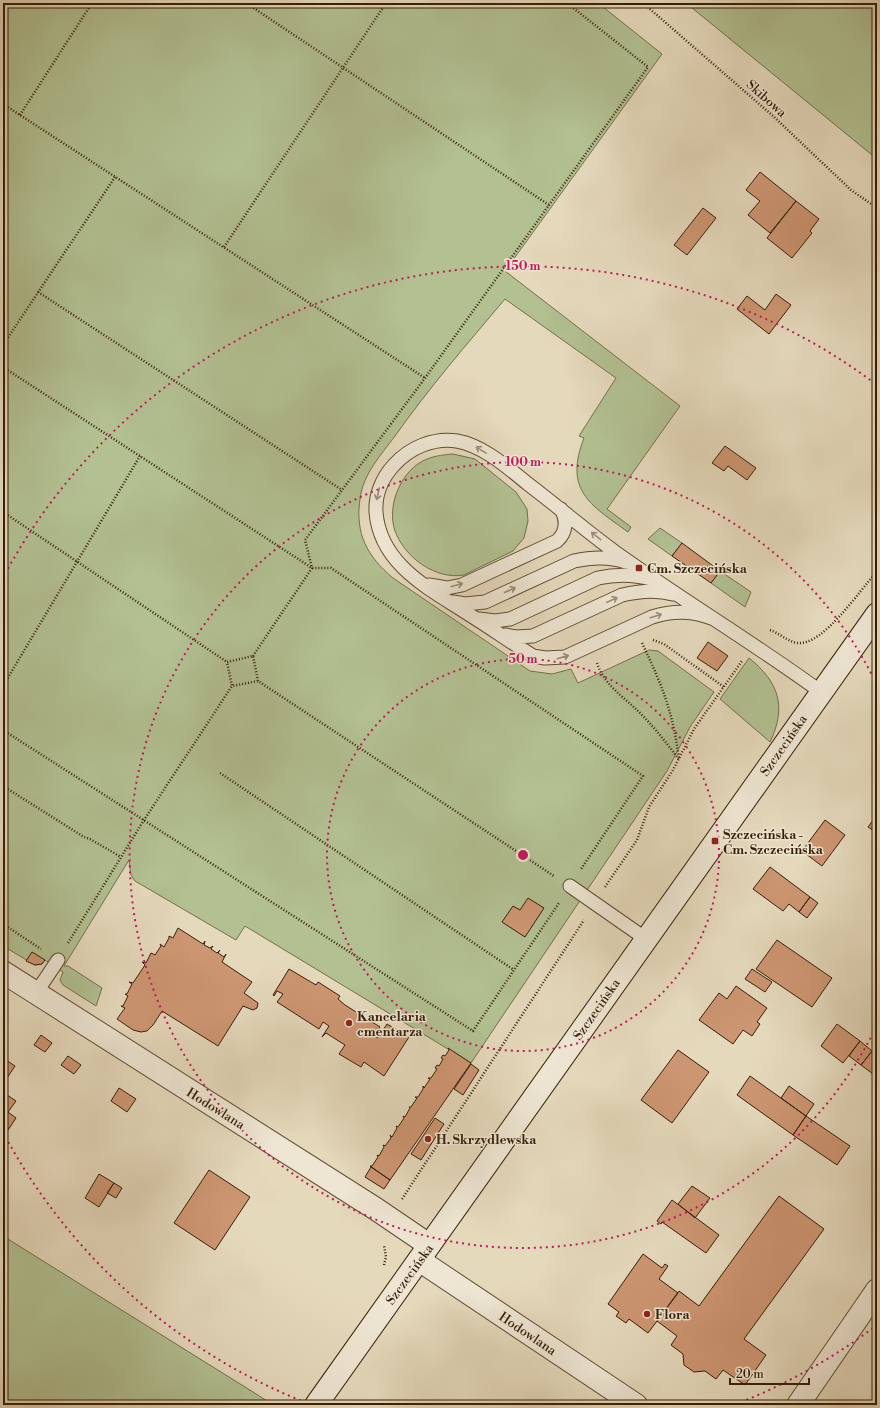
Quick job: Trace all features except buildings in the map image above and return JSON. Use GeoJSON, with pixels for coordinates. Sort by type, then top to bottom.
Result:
{"type":"FeatureCollection","features":[{"type":"Feature","properties":{"kind":"main road","name":"Szczecińska"},"geometry":{"type":"LineString","coordinates":[[316,1405],[877,614]]}},
{"type":"Feature","properties":{"kind":"main road","name":"Hodowlana"},"geometry":{"type":"LineString","coordinates":[[3,972],[376,1209],[424,1253],[636,1405]]}},
{"type":"Feature","properties":{"kind":"main road"},"geometry":{"type":"LineString","coordinates":[[798,1405],[877,1290]]}},
{"type":"Feature","properties":{"kind":"lane"},"geometry":{"type":"LineString","coordinates":[[714,619],[691,612],[663,614],[652,617],[565,657],[556,659],[533,656],[420,581],[392,557],[384,544],[377,527],[376,508],[378,491],[388,472],[401,457],[418,446],[437,441],[456,441],[475,446],[497,460],[639,568],[687,601],[714,619],[821,692]]}},
{"type":"Feature","properties":{"kind":"lane"},"geometry":{"type":"LineString","coordinates":[[420,581],[428,585],[447,588],[462,585],[550,544],[561,537],[564,531],[565,516],[561,509]]}},
{"type":"Feature","properties":{"kind":"lane"},"geometry":{"type":"LineString","coordinates":[[446,599],[465,604],[485,602],[574,561],[585,559],[615,559],[639,568]]}},
{"type":"Feature","properties":{"kind":"lane"},"geometry":{"type":"LineString","coordinates":[[472,616],[487,620],[510,619],[598,578],[609,576],[634,575],[655,580],[664,585]]}},
{"type":"Feature","properties":{"kind":"lane"},"geometry":{"type":"LineString","coordinates":[[496,632],[516,637],[533,636],[622,595],[632,592],[657,591],[668,593],[687,601]]}},
{"type":"Feature","properties":{"kind":"lane"},"geometry":{"type":"LineString","coordinates":[[570,886],[646,939]]}},
{"type":"Feature","properties":{"kind":"lane"},"geometry":{"type":"LineString","coordinates":[[36,993],[58,960]]}},
{"type":"Feature","properties":{"kind":"path"},"geometry":{"type":"LineString","coordinates":[[20,115],[92,3]]}},
{"type":"Feature","properties":{"kind":"path"},"geometry":{"type":"LineString","coordinates":[[246,3],[549,204]]}},
{"type":"Feature","properties":{"kind":"path"},"geometry":{"type":"LineString","coordinates":[[224,247],[386,3]]}},
{"type":"Feature","properties":{"kind":"path"},"geometry":{"type":"LineString","coordinates":[[227,662],[253,656],[312,568],[305,540],[425,378],[648,67],[567,3]]}},
{"type":"Feature","properties":{"kind":"path","name":"Skibowa"},"geometry":{"type":"LineString","coordinates":[[644,3],[774,116],[851,190],[877,208]]}},
{"type":"Feature","properties":{"kind":"path"},"geometry":{"type":"LineString","coordinates":[[3,104],[425,378]]}},
{"type":"Feature","properties":{"kind":"path"},"geometry":{"type":"LineString","coordinates":[[3,345],[115,177]]}},
{"type":"Feature","properties":{"kind":"path"},"geometry":{"type":"LineString","coordinates":[[38,292],[342,490]]}},
{"type":"Feature","properties":{"kind":"path"},"geometry":{"type":"LineString","coordinates":[[3,367],[312,568],[331,568],[643,776],[473,1031],[3,730]]}},
{"type":"Feature","properties":{"kind":"path"},"geometry":{"type":"LineString","coordinates":[[3,686],[76,561],[140,456]]}},
{"type":"Feature","properties":{"kind":"path"},"geometry":{"type":"LineString","coordinates":[[3,512],[227,662],[232,686],[144,820],[58,960],[3,924]]}},
{"type":"Feature","properties":{"kind":"path"},"geometry":{"type":"LineString","coordinates":[[765,629],[775,631],[797,643],[813,640],[826,631],[877,572]]}},
{"type":"Feature","properties":{"kind":"path"},"geometry":{"type":"LineString","coordinates":[[650,639],[664,644],[724,687]]}},
{"type":"Feature","properties":{"kind":"path"},"geometry":{"type":"LineString","coordinates":[[644,640],[641,640],[659,679],[671,711],[679,760]]}},
{"type":"Feature","properties":{"kind":"path"},"geometry":{"type":"LineString","coordinates":[[253,656],[258,681]]}},
{"type":"Feature","properties":{"kind":"path"},"geometry":{"type":"LineString","coordinates":[[402,1200],[637,840],[649,807],[679,760],[694,729],[746,656]]}},
{"type":"Feature","properties":{"kind":"path"},"geometry":{"type":"LineString","coordinates":[[598,660],[597,664],[600,672],[608,682],[654,727],[679,760]]}},
{"type":"Feature","properties":{"kind":"path"},"geometry":{"type":"LineString","coordinates":[[232,686],[258,681],[570,886]]}},
{"type":"Feature","properties":{"kind":"path"},"geometry":{"type":"LineString","coordinates":[[220,773],[514,970]]}},
{"type":"Feature","properties":{"kind":"path"},"geometry":{"type":"LineString","coordinates":[[3,786],[84,837],[121,857]]}},
{"type":"Feature","properties":{"kind":"path"},"geometry":{"type":"LineString","coordinates":[[380,1269],[386,1257],[383,1242]]}},
{"type":"Feature","properties":{"kind":"green space"},"geometry":{"type":"Polygon","coordinates":[[[3,3],[598,3],[662,54],[505,271],[680,406],[607,509],[631,527],[628,532],[592,504],[584,494],[579,483],[577,471],[584,438],[579,436],[616,378],[505,299],[435,383],[379,458],[365,481],[360,499],[359,523],[361,534],[370,553],[384,570],[393,578],[530,671],[552,674],[571,669],[578,683],[649,650],[658,651],[714,692],[690,727],[667,771],[471,1063],[245,926],[236,940],[135,881],[131,875],[129,860],[64,966],[68,966],[102,988],[96,1006],[63,985],[60,980],[63,972],[45,960],[42,964],[35,965],[3,946],[3,3]]]}},
{"type":"Feature","properties":{"kind":"green space"},"geometry":{"type":"Polygon","coordinates":[[[686,3],[877,3],[877,159],[686,3]]]}},
{"type":"Feature","properties":{"kind":"green space"},"geometry":{"type":"Polygon","coordinates":[[[453,454],[475,459],[516,492],[527,509],[528,521],[524,538],[513,551],[464,575],[453,576],[432,570],[423,565],[406,550],[395,531],[393,512],[394,502],[401,483],[413,468],[429,458],[453,454]]]}},
{"type":"Feature","properties":{"kind":"green space"},"geometry":{"type":"Polygon","coordinates":[[[660,528],[682,543],[672,556],[648,539],[660,528]]]}},
{"type":"Feature","properties":{"kind":"green space"},"geometry":{"type":"Polygon","coordinates":[[[720,571],[751,592],[745,607],[711,583],[720,571]]]}},
{"type":"Feature","properties":{"kind":"green space"},"geometry":{"type":"Polygon","coordinates":[[[749,658],[767,676],[777,696],[779,706],[778,717],[770,742],[720,699],[749,658]]]}},
{"type":"Feature","properties":{"kind":"green space"},"geometry":{"type":"Polygon","coordinates":[[[3,1236],[253,1392],[272,1404],[3,1405],[3,1236]]]}},
{"type":"Feature","properties":{"kind":"place","name":"Cm. Szczecińska"},"geometry":{"type":"Point","coordinates":[639,568]}},
{"type":"Feature","properties":{"kind":"place","name":"Szczecińska - Cm. Szczecińska"},"geometry":{"type":"Point","coordinates":[715,841]}},
{"type":"Feature","properties":{"kind":"place","name":"Kancelaria cmentarza"},"geometry":{"type":"Point","coordinates":[349,1023]}},
{"type":"Feature","properties":{"kind":"place","name":"H. Skrzydlewska"},"geometry":{"type":"Point","coordinates":[428,1139]}},
{"type":"Feature","properties":{"kind":"place","name":"Flora"},"geometry":{"type":"Point","coordinates":[647,1314]}}]}
